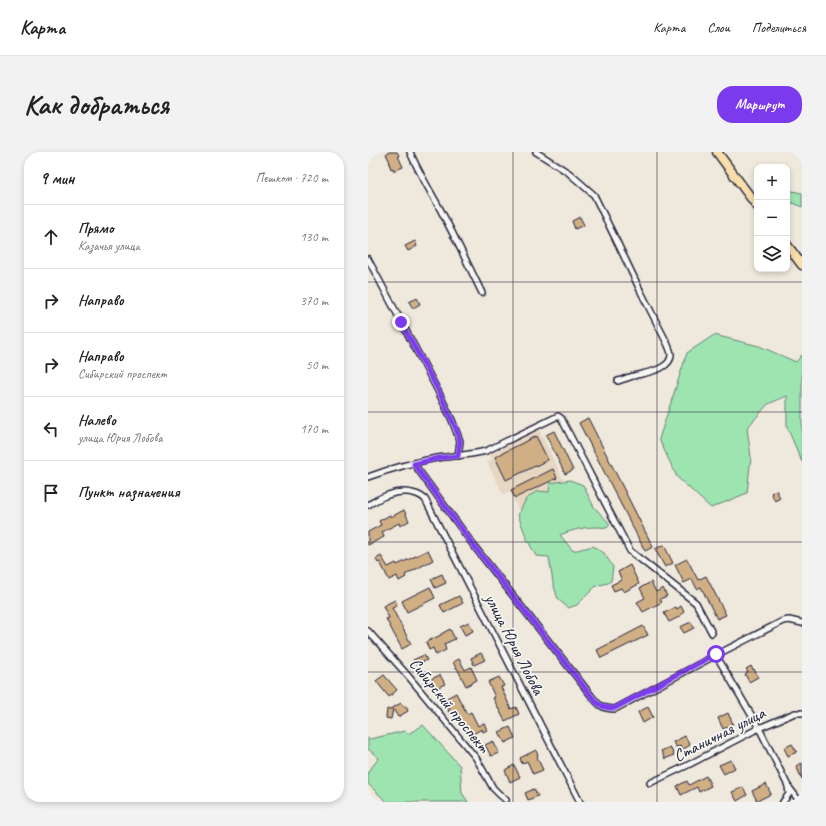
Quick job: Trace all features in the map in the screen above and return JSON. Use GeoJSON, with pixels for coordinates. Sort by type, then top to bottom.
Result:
{"type":"FeatureCollection","features":[{"type":"Feature","properties":{"kind":"highway"},"geometry":{"type":"LineString","coordinates":[[717,152],[754,202]]}},
{"type":"Feature","properties":{"kind":"highway"},"geometry":{"type":"LineString","coordinates":[[790,249],[802,265]]}},
{"type":"Feature","properties":{"kind":"street"},"geometry":{"type":"LineString","coordinates":[[410,152],[419,173],[453,234],[482,293]]}},
{"type":"Feature","properties":{"kind":"street"},"geometry":{"type":"LineString","coordinates":[[536,152],[569,173],[594,195],[668,345],[671,354],[669,360],[663,367],[618,381]]}},
{"type":"Feature","properties":{"kind":"street"},"geometry":{"type":"LineString","coordinates":[[368,259],[438,390],[452,420],[460,441],[458,456]]}},
{"type":"Feature","properties":{"kind":"street"},"geometry":{"type":"LineString","coordinates":[[368,477],[385,471],[439,458],[486,451],[558,416],[561,418],[627,547],[630,551],[696,603],[712,633]]}},
{"type":"Feature","properties":{"kind":"street"},"geometry":{"type":"LineString","coordinates":[[414,464],[474,546],[596,702],[602,707],[608,709],[615,708],[716,654],[783,621],[789,620],[802,623]]}},
{"type":"Feature","properties":{"kind":"street","name":"улица Юрия Лобова"},"geometry":{"type":"LineString","coordinates":[[368,505],[389,494],[397,493],[411,492],[418,494],[425,499],[580,802]]}},
{"type":"Feature","properties":{"kind":"street","name":"Сибирский проспект"},"geometry":{"type":"LineString","coordinates":[[368,631],[409,677],[476,758],[493,788],[506,800]]}},
{"type":"Feature","properties":{"kind":"street"},"geometry":{"type":"LineString","coordinates":[[716,654],[759,728],[788,786],[800,802]]}},
{"type":"Feature","properties":{"kind":"street","name":"Станичная улица"},"geometry":{"type":"LineString","coordinates":[[650,783],[759,728],[795,713],[802,713]]}},
{"type":"Feature","properties":{"kind":"street"},"geometry":{"type":"LineString","coordinates":[[783,802],[788,794],[788,786]]}},
{"type":"Feature","properties":{"kind":"shaded area"},"geometry":{"type":"Polygon","coordinates":[[[539,430],[568,489],[520,513],[509,491],[503,494],[487,462],[492,459],[490,455],[539,430]]]}},
{"type":"Feature","properties":{"kind":"green space"},"geometry":{"type":"Polygon","coordinates":[[[790,190],[802,193],[802,207],[790,202],[790,190]]]}},
{"type":"Feature","properties":{"kind":"green space"},"geometry":{"type":"Polygon","coordinates":[[[714,335],[759,346],[796,362],[802,355],[802,462],[787,427],[787,396],[768,404],[747,428],[751,457],[747,493],[711,508],[677,477],[659,439],[687,353],[714,335]]]}},
{"type":"Feature","properties":{"kind":"green space"},"geometry":{"type":"Polygon","coordinates":[[[570,480],[583,485],[594,507],[610,524],[607,528],[583,528],[560,535],[573,551],[593,546],[604,553],[613,567],[611,581],[596,586],[577,605],[568,608],[558,599],[553,583],[549,557],[536,556],[527,539],[518,515],[526,499],[537,491],[549,492],[550,483],[570,480]]]}},
{"type":"Feature","properties":{"kind":"green space"},"geometry":{"type":"Polygon","coordinates":[[[423,725],[460,766],[462,793],[468,802],[387,802],[368,784],[368,772],[379,758],[368,749],[368,738],[370,739],[405,731],[408,734],[423,725]]]}},
{"type":"Feature","properties":{"kind":"building"},"geometry":{"type":"Polygon","coordinates":[[[389,152],[397,152],[403,167],[394,171],[393,168],[391,169],[390,162],[386,154],[389,152]]]}},
{"type":"Feature","properties":{"kind":"building"},"geometry":{"type":"Polygon","coordinates":[[[580,217],[584,225],[575,229],[572,221],[580,217]]]}},
{"type":"Feature","properties":{"kind":"building"},"geometry":{"type":"Polygon","coordinates":[[[415,241],[417,246],[408,251],[405,246],[415,241]]]}},
{"type":"Feature","properties":{"kind":"building"},"geometry":{"type":"Polygon","coordinates":[[[417,298],[420,304],[413,308],[409,302],[417,298]]]}},
{"type":"Feature","properties":{"kind":"building"},"geometry":{"type":"Polygon","coordinates":[[[588,418],[653,547],[645,551],[579,423],[588,418]]]}},
{"type":"Feature","properties":{"kind":"building"},"geometry":{"type":"Polygon","coordinates":[[[554,431],[573,470],[565,474],[546,435],[554,431]]]}},
{"type":"Feature","properties":{"kind":"building"},"geometry":{"type":"Polygon","coordinates":[[[536,436],[548,460],[506,480],[495,457],[536,436]]]}},
{"type":"Feature","properties":{"kind":"building"},"geometry":{"type":"Polygon","coordinates":[[[553,469],[557,478],[515,498],[511,490],[553,469]]]}},
{"type":"Feature","properties":{"kind":"building"},"geometry":{"type":"Polygon","coordinates":[[[776,490],[780,498],[775,501],[771,493],[776,490]]]}},
{"type":"Feature","properties":{"kind":"building"},"geometry":{"type":"Polygon","coordinates":[[[404,510],[409,521],[400,526],[399,523],[382,532],[384,537],[368,545],[368,532],[381,525],[379,521],[404,510]]]}},
{"type":"Feature","properties":{"kind":"building"},"geometry":{"type":"Polygon","coordinates":[[[664,545],[673,563],[665,567],[655,549],[664,545]]]}},
{"type":"Feature","properties":{"kind":"building"},"geometry":{"type":"Polygon","coordinates":[[[428,550],[433,560],[405,575],[406,577],[399,581],[397,576],[389,580],[380,562],[378,563],[376,559],[381,556],[388,567],[396,563],[397,565],[428,550]]]}},
{"type":"Feature","properties":{"kind":"building"},"geometry":{"type":"Polygon","coordinates":[[[687,559],[698,580],[706,576],[726,615],[717,619],[701,587],[697,589],[692,579],[684,583],[675,565],[687,559]]]}},
{"type":"Feature","properties":{"kind":"building"},"geometry":{"type":"Polygon","coordinates":[[[630,565],[639,584],[624,592],[621,588],[614,591],[611,585],[622,580],[618,572],[630,565]]]}},
{"type":"Feature","properties":{"kind":"building"},"geometry":{"type":"Polygon","coordinates":[[[442,574],[446,583],[435,588],[431,579],[442,574]]]}},
{"type":"Feature","properties":{"kind":"building"},"geometry":{"type":"Polygon","coordinates":[[[651,582],[656,592],[663,588],[667,596],[660,599],[662,602],[643,612],[637,602],[645,598],[640,588],[651,582]]]}},
{"type":"Feature","properties":{"kind":"building"},"geometry":{"type":"Polygon","coordinates":[[[430,587],[435,598],[407,612],[402,601],[430,587]]]}},
{"type":"Feature","properties":{"kind":"building"},"geometry":{"type":"Polygon","coordinates":[[[459,596],[463,603],[444,613],[440,605],[459,596]]]}},
{"type":"Feature","properties":{"kind":"building"},"geometry":{"type":"Polygon","coordinates":[[[395,600],[397,606],[392,608],[411,644],[402,649],[386,619],[389,618],[383,606],[395,600]]]}},
{"type":"Feature","properties":{"kind":"building"},"geometry":{"type":"Polygon","coordinates":[[[681,606],[684,612],[680,615],[681,616],[669,622],[664,613],[676,607],[677,609],[681,606]]]}},
{"type":"Feature","properties":{"kind":"building"},"geometry":{"type":"Polygon","coordinates":[[[469,622],[473,631],[465,635],[460,626],[469,622]]]}},
{"type":"Feature","properties":{"kind":"building"},"geometry":{"type":"Polygon","coordinates":[[[691,622],[694,628],[684,633],[680,627],[691,622]]]}},
{"type":"Feature","properties":{"kind":"building"},"geometry":{"type":"Polygon","coordinates":[[[643,626],[648,635],[601,658],[597,650],[643,626]]]}},
{"type":"Feature","properties":{"kind":"building"},"geometry":{"type":"Polygon","coordinates":[[[450,629],[455,639],[444,644],[446,650],[436,655],[433,648],[429,650],[426,642],[450,629]]]}},
{"type":"Feature","properties":{"kind":"building"},"geometry":{"type":"Polygon","coordinates":[[[481,653],[485,660],[474,665],[471,658],[481,653]]]}},
{"type":"Feature","properties":{"kind":"building"},"geometry":{"type":"Polygon","coordinates":[[[424,655],[427,660],[416,665],[413,660],[424,655]]]}},
{"type":"Feature","properties":{"kind":"building"},"geometry":{"type":"Polygon","coordinates":[[[459,659],[465,670],[471,667],[477,680],[466,686],[453,662],[459,659]]]}},
{"type":"Feature","properties":{"kind":"building"},"geometry":{"type":"Polygon","coordinates":[[[751,666],[758,677],[749,682],[745,674],[748,672],[746,669],[751,666]]]}},
{"type":"Feature","properties":{"kind":"building"},"geometry":{"type":"Polygon","coordinates":[[[384,675],[397,690],[389,697],[376,681],[384,675]]]}},
{"type":"Feature","properties":{"kind":"building"},"geometry":{"type":"Polygon","coordinates":[[[440,675],[445,684],[434,689],[429,680],[440,675]]]}},
{"type":"Feature","properties":{"kind":"building"},"geometry":{"type":"Polygon","coordinates":[[[499,677],[504,686],[501,687],[511,709],[516,707],[519,714],[505,721],[493,698],[495,697],[488,682],[499,677]]]}},
{"type":"Feature","properties":{"kind":"building"},"geometry":{"type":"Polygon","coordinates":[[[456,693],[467,714],[471,712],[478,726],[484,723],[487,730],[483,732],[482,729],[469,736],[457,711],[450,715],[448,710],[450,709],[445,699],[456,693]]]}},
{"type":"Feature","properties":{"kind":"building"},"geometry":{"type":"Polygon","coordinates":[[[401,703],[404,707],[406,706],[408,711],[398,717],[393,709],[391,719],[386,718],[387,709],[389,710],[401,703]]]}},
{"type":"Feature","properties":{"kind":"building"},"geometry":{"type":"Polygon","coordinates":[[[648,707],[653,717],[643,723],[638,712],[648,707]]]}},
{"type":"Feature","properties":{"kind":"building"},"geometry":{"type":"Polygon","coordinates":[[[728,713],[733,724],[723,729],[718,718],[728,713]]]}},
{"type":"Feature","properties":{"kind":"building"},"geometry":{"type":"Polygon","coordinates":[[[510,727],[515,738],[505,743],[499,732],[510,727]]]}},
{"type":"Feature","properties":{"kind":"building"},"geometry":{"type":"Polygon","coordinates":[[[685,736],[690,745],[682,750],[680,746],[676,747],[673,742],[685,736]]]}},
{"type":"Feature","properties":{"kind":"building"},"geometry":{"type":"Polygon","coordinates":[[[493,741],[499,753],[491,756],[485,745],[493,741]]]}},
{"type":"Feature","properties":{"kind":"building"},"geometry":{"type":"Polygon","coordinates":[[[792,744],[797,752],[788,756],[784,748],[792,744]]]}},
{"type":"Feature","properties":{"kind":"building"},"geometry":{"type":"Polygon","coordinates":[[[670,747],[674,755],[665,759],[661,751],[670,747]]]}},
{"type":"Feature","properties":{"kind":"building"},"geometry":{"type":"Polygon","coordinates":[[[536,750],[537,757],[543,770],[533,774],[527,761],[522,764],[520,758],[536,750]]]}},
{"type":"Feature","properties":{"kind":"building"},"geometry":{"type":"Polygon","coordinates":[[[731,760],[735,768],[724,774],[719,765],[731,760]]]}},
{"type":"Feature","properties":{"kind":"building"},"geometry":{"type":"Polygon","coordinates":[[[802,763],[802,779],[796,766],[802,763]]]}},
{"type":"Feature","properties":{"kind":"building"},"geometry":{"type":"Polygon","coordinates":[[[514,765],[520,777],[510,782],[505,770],[514,765]]]}},
{"type":"Feature","properties":{"kind":"building"},"geometry":{"type":"Polygon","coordinates":[[[706,776],[711,786],[699,792],[697,787],[681,795],[677,786],[687,781],[689,785],[706,776]]]}},
{"type":"Feature","properties":{"kind":"building"},"geometry":{"type":"Polygon","coordinates":[[[766,784],[771,794],[757,801],[752,791],[766,784]]]}},
{"type":"Feature","properties":{"kind":"building"},"geometry":{"type":"Polygon","coordinates":[[[743,787],[747,795],[737,801],[732,792],[743,787]]]}},
{"type":"Feature","properties":{"kind":"building"},"geometry":{"type":"Polygon","coordinates":[[[534,789],[538,796],[528,800],[525,793],[534,789]]]}},
{"type":"Feature","properties":{"kind":"route"},"geometry":{"type":"LineString","coordinates":[[401,322],[438,390],[460,441],[458,456],[427,460],[414,464],[474,546],[596,702],[602,707],[608,709],[615,708],[716,654]]}}]}
